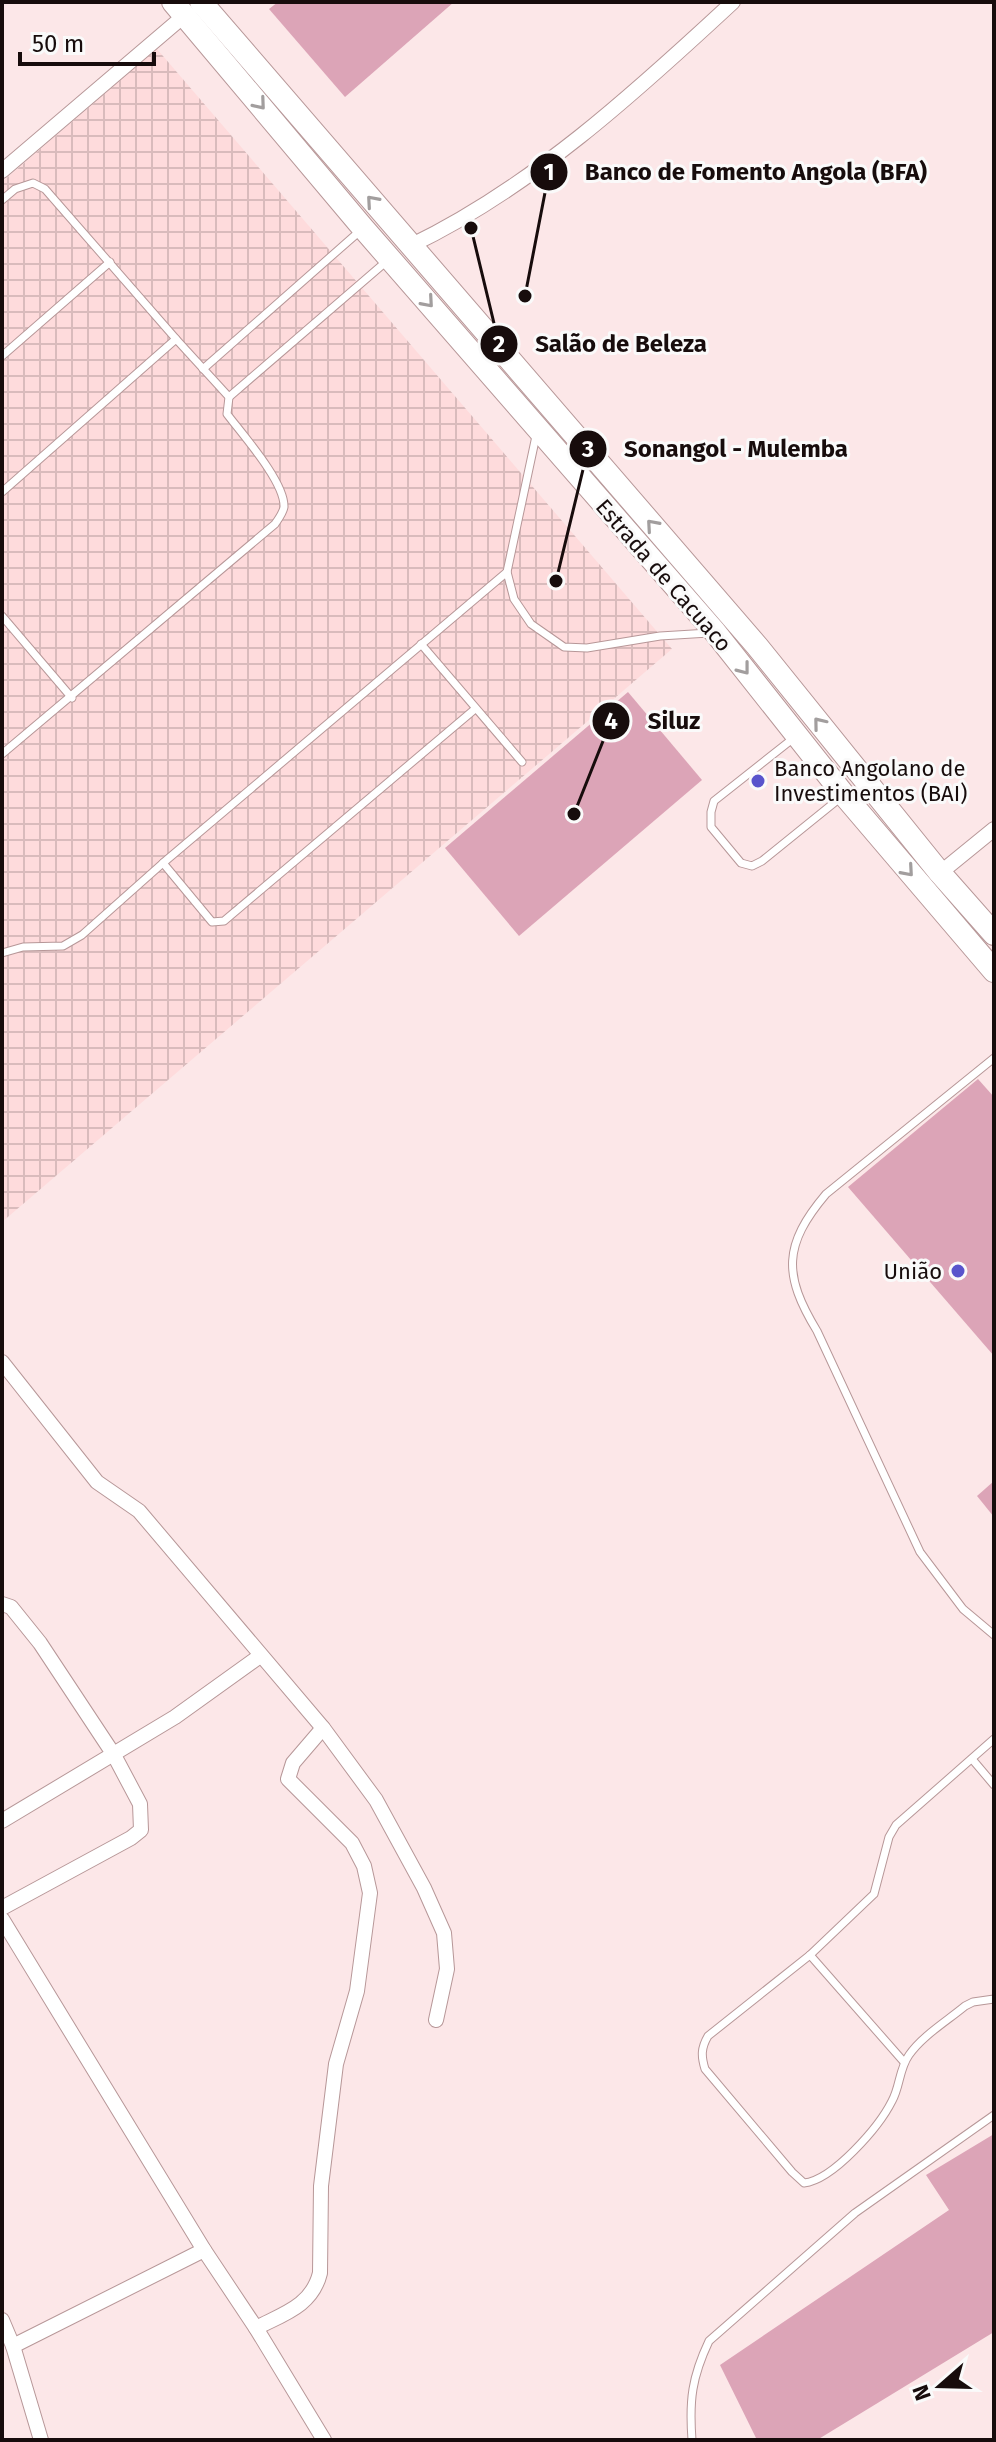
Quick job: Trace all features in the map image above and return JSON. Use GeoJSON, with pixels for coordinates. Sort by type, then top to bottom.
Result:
{"type":"FeatureCollection","features":[{"type":"Feature","properties":{"kind":"main road","name":"Estrada de Cacuaco"},"geometry":{"type":"LineString","coordinates":[[186,6],[410,246],[757,646],[940,873],[994,934]]}},
{"type":"Feature","properties":{"kind":"main road","name":"Estrada de Cacuaco"},"geometry":{"type":"LineString","coordinates":[[186,6],[363,228],[715,632],[844,795],[994,971]]}},
{"type":"Feature","properties":{"kind":"street"},"geometry":{"type":"LineString","coordinates":[[410,246],[487,202],[566,146],[668,62],[733,2]]}},
{"type":"Feature","properties":{"kind":"street"},"geometry":{"type":"LineString","coordinates":[[2,171],[186,6]]}},
{"type":"Feature","properties":{"kind":"street"},"geometry":{"type":"LineString","coordinates":[[940,873],[994,829]]}},
{"type":"Feature","properties":{"kind":"street"},"geometry":{"type":"LineString","coordinates":[[2,1362],[97,1482],[139,1511],[323,1728],[389,1822],[439,1918],[446,1944],[447,1969],[436,2020]]}},
{"type":"Feature","properties":{"kind":"street"},"geometry":{"type":"LineString","coordinates":[[2,1604],[11,1607],[40,1643],[114,1755],[140,1804],[142,1816],[141,1830],[2,1908]]}},
{"type":"Feature","properties":{"kind":"street"},"geometry":{"type":"LineString","coordinates":[[2,1821],[114,1755],[195,1703],[260,1656]]}},
{"type":"Feature","properties":{"kind":"street"},"geometry":{"type":"LineString","coordinates":[[256,2328],[303,2304],[317,2286],[320,2273],[321,2186],[336,2064],[357,1991],[370,1893],[364,1866],[352,1843],[288,1779],[293,1763],[323,1728]]}},
{"type":"Feature","properties":{"kind":"street"},"geometry":{"type":"LineString","coordinates":[[2,1919],[324,2440]]}},
{"type":"Feature","properties":{"kind":"street"},"geometry":{"type":"LineString","coordinates":[[13,2346],[204,2250]]}},
{"type":"Feature","properties":{"kind":"street"},"geometry":{"type":"LineString","coordinates":[[2,2320],[13,2346],[41,2440]]}},
{"type":"Feature","properties":{"kind":"lane"},"geometry":{"type":"LineString","coordinates":[[2,200],[15,189],[33,183],[45,189],[229,397]]}},
{"type":"Feature","properties":{"kind":"lane"},"geometry":{"type":"LineString","coordinates":[[203,369],[363,228]]}},
{"type":"Feature","properties":{"kind":"lane"},"geometry":{"type":"LineString","coordinates":[[2,754],[275,524],[284,510],[283,496],[275,480],[227,414],[229,397],[390,258]]}},
{"type":"Feature","properties":{"kind":"lane"},"geometry":{"type":"LineString","coordinates":[[2,356],[110,262]]}},
{"type":"Feature","properties":{"kind":"lane"},"geometry":{"type":"LineString","coordinates":[[2,492],[176,339]]}},
{"type":"Feature","properties":{"kind":"lane"},"geometry":{"type":"LineString","coordinates":[[537,428],[507,572],[514,599],[531,624],[564,647],[587,648],[649,637],[715,632]]}},
{"type":"Feature","properties":{"kind":"lane"},"geometry":{"type":"LineString","coordinates":[[2,953],[23,947],[63,946],[82,935],[507,572]]}},
{"type":"Feature","properties":{"kind":"lane"},"geometry":{"type":"LineString","coordinates":[[2,616],[72,698]]}},
{"type":"Feature","properties":{"kind":"lane"},"geometry":{"type":"LineString","coordinates":[[2,631],[9,625]]}},
{"type":"Feature","properties":{"kind":"lane"},"geometry":{"type":"LineString","coordinates":[[421,644],[522,762]]}},
{"type":"Feature","properties":{"kind":"lane"},"geometry":{"type":"LineString","coordinates":[[163,863],[212,922],[224,921],[475,709]]}},
{"type":"Feature","properties":{"kind":"lane"},"geometry":{"type":"LineString","coordinates":[[797,736],[714,801],[711,827],[741,863],[752,866],[844,795]]}},
{"type":"Feature","properties":{"kind":"lane"},"geometry":{"type":"LineString","coordinates":[[994,1058],[826,1194],[796,1240],[792,1272],[794,1288],[920,1552],[963,1609],[994,1635]]}},
{"type":"Feature","properties":{"kind":"lane"},"geometry":{"type":"LineString","coordinates":[[994,1739],[896,1825],[889,1837],[874,1894],[810,1955],[708,2036],[702,2046],[702,2057],[705,2069],[804,2183],[826,2176],[885,2114],[894,2099],[904,2062],[912,2051],[965,2006],[994,1999]]}},
{"type":"Feature","properties":{"kind":"lane"},"geometry":{"type":"LineString","coordinates":[[972,1759],[994,1785]]}},
{"type":"Feature","properties":{"kind":"lane"},"geometry":{"type":"LineString","coordinates":[[810,1955],[904,2062]]}},
{"type":"Feature","properties":{"kind":"lane"},"geometry":{"type":"LineString","coordinates":[[692,2440],[691,2403],[696,2370],[709,2341],[855,2213],[994,2115]]}},
{"type":"Feature","properties":{"kind":"shaded area"},"geometry":{"type":"Polygon","coordinates":[[[157,49],[672,649],[2,1222],[2,182],[157,49]]]}},
{"type":"Feature","properties":{"kind":"building"},"geometry":{"type":"Polygon","coordinates":[[[278,2],[454,2],[345,97],[269,9],[278,2]]]}},
{"type":"Feature","properties":{"kind":"building"},"geometry":{"type":"Polygon","coordinates":[[[628,692],[702,780],[519,936],[445,848],[628,692]]]}},
{"type":"Feature","properties":{"kind":"building","name":"União"},"geometry":{"type":"Polygon","coordinates":[[[978,1079],[994,1097],[994,1356],[848,1187],[978,1079]]]}},
{"type":"Feature","properties":{"kind":"building"},"geometry":{"type":"Polygon","coordinates":[[[994,1481],[994,1517],[977,1496],[994,1481]]]}},
{"type":"Feature","properties":{"kind":"building"},"geometry":{"type":"Polygon","coordinates":[[[994,2134],[994,2332],[817,2440],[757,2440],[720,2365],[949,2210],[926,2175],[994,2134]]]}},
{"type":"Feature","properties":{"kind":"place","name":"Salão de Beleza"},"geometry":{"type":"Point","coordinates":[471,228]}},
{"type":"Feature","properties":{"kind":"place","name":"Banco de Fomento Angola (BFA)"},"geometry":{"type":"Point","coordinates":[525,296]}},
{"type":"Feature","properties":{"kind":"place","name":"Sonangol - Mulemba"},"geometry":{"type":"Point","coordinates":[556,581]}},
{"type":"Feature","properties":{"kind":"place","name":"Banco Angolano de Investimentos (BAI)"},"geometry":{"type":"Point","coordinates":[758,781]}},
{"type":"Feature","properties":{"kind":"place","name":"Siluz"},"geometry":{"type":"Point","coordinates":[574,814]}},
{"type":"Feature","properties":{"kind":"place","name":"União"},"geometry":{"type":"Point","coordinates":[958,1271]}}]}
